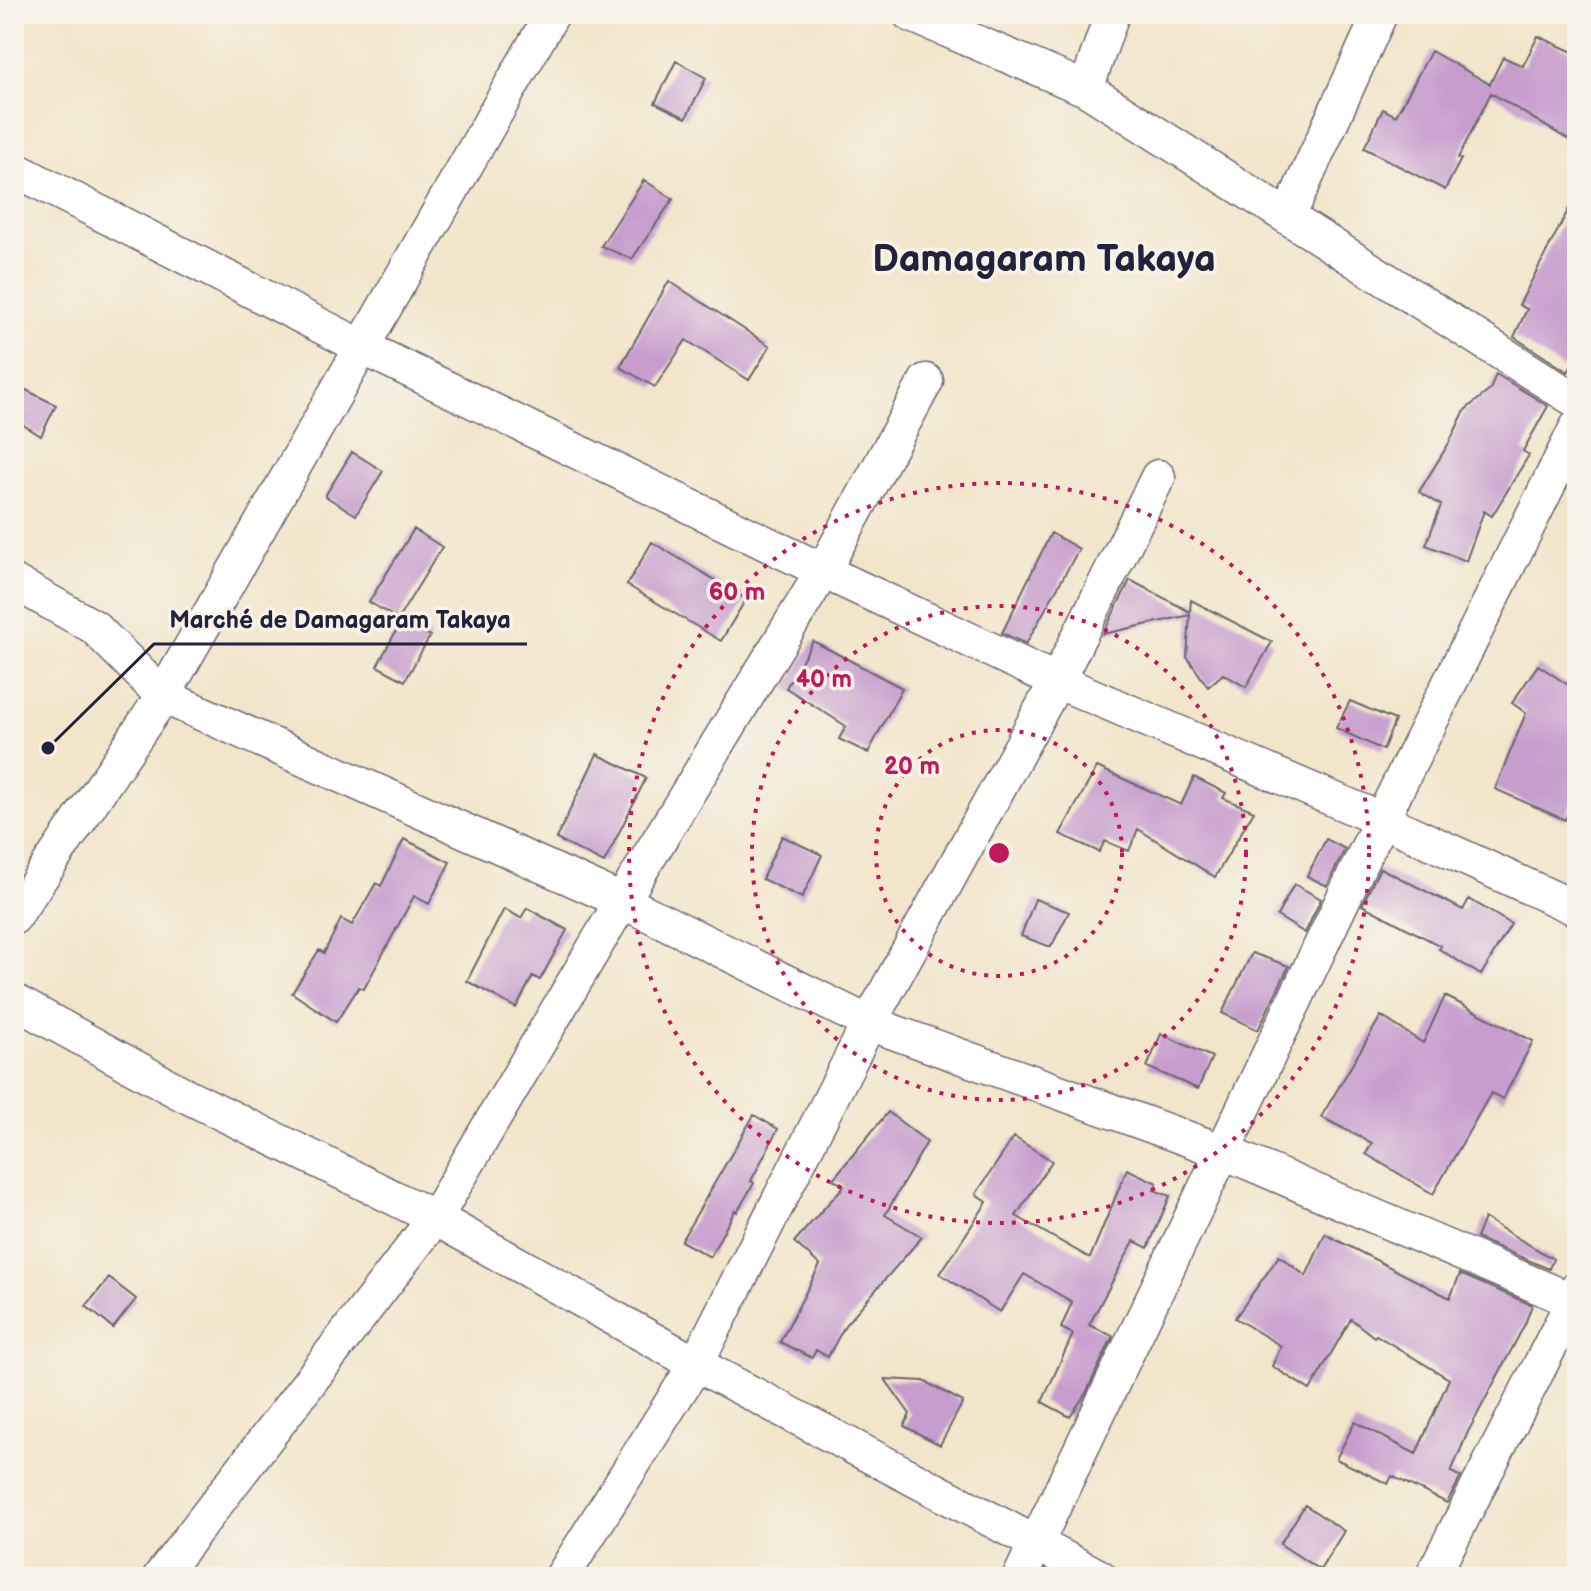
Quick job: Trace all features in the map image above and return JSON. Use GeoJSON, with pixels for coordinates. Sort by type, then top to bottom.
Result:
{"type":"FeatureCollection","features":[{"type":"Feature","properties":{"kind":"street"},"geometry":{"type":"LineString","coordinates":[[14,917],[163,696],[552,14]]}},
{"type":"Feature","properties":{"kind":"street"},"geometry":{"type":"LineString","coordinates":[[910,14],[1086,89],[1577,401]]}},
{"type":"Feature","properties":{"kind":"street"},"geometry":{"type":"LineString","coordinates":[[1086,89],[1112,14]]}},
{"type":"Feature","properties":{"kind":"street"},"geometry":{"type":"LineString","coordinates":[[1288,217],[1380,14]]}},
{"type":"Feature","properties":{"kind":"street"},"geometry":{"type":"LineString","coordinates":[[14,169],[362,347],[823,571],[1057,681],[1382,820],[1577,909]]}},
{"type":"Feature","properties":{"kind":"street"},"geometry":{"type":"LineString","coordinates":[[160,1577],[435,1218],[622,901],[823,571],[926,381]]}},
{"type":"Feature","properties":{"kind":"street"},"geometry":{"type":"LineString","coordinates":[[1020,1577],[1382,820],[1577,427]]}},
{"type":"Feature","properties":{"kind":"street"},"geometry":{"type":"LineString","coordinates":[[562,1577],[696,1364],[869,1023],[1057,681],[1158,477]]}},
{"type":"Feature","properties":{"kind":"street"},"geometry":{"type":"LineString","coordinates":[[14,582],[94,627],[163,696],[622,901],[869,1023],[1224,1152],[1576,1297],[1432,1577]]}},
{"type":"Feature","properties":{"kind":"street"},"geometry":{"type":"LineString","coordinates":[[14,1001],[183,1094],[435,1218],[696,1364],[1100,1577]]}},
{"type":"Feature","properties":{"kind":"building"},"geometry":{"type":"Polygon","coordinates":[[[1538,36],[1577,54],[1577,145],[1491,93],[1445,190],[1364,148],[1383,109],[1396,116],[1431,51],[1490,84],[1503,57],[1523,66],[1538,36]]]}},
{"type":"Feature","properties":{"kind":"building"},"geometry":{"type":"Polygon","coordinates":[[[676,61],[706,78],[686,118],[655,103],[676,61]]]}},
{"type":"Feature","properties":{"kind":"building"},"geometry":{"type":"Polygon","coordinates":[[[644,180],[673,199],[632,259],[601,246],[644,180]]]}},
{"type":"Feature","properties":{"kind":"building"},"geometry":{"type":"Polygon","coordinates":[[[1577,193],[1577,356],[1568,372],[1514,337],[1527,309],[1519,305],[1577,193]]]}},
{"type":"Feature","properties":{"kind":"building"},"geometry":{"type":"Polygon","coordinates":[[[669,281],[770,346],[749,380],[686,340],[655,387],[620,367],[669,281]]]}},
{"type":"Feature","properties":{"kind":"building"},"geometry":{"type":"Polygon","coordinates":[[[1496,374],[1548,406],[1523,451],[1529,455],[1492,516],[1484,511],[1466,561],[1426,545],[1441,505],[1419,492],[1465,410],[1490,390],[1496,374]]]}},
{"type":"Feature","properties":{"kind":"building"},"geometry":{"type":"Polygon","coordinates":[[[14,384],[56,405],[41,436],[14,419],[14,384]]]}},
{"type":"Feature","properties":{"kind":"building"},"geometry":{"type":"Polygon","coordinates":[[[352,452],[383,471],[356,515],[325,496],[352,452]]]}},
{"type":"Feature","properties":{"kind":"building"},"geometry":{"type":"Polygon","coordinates":[[[414,529],[442,547],[398,619],[369,602],[414,529]]]}},
{"type":"Feature","properties":{"kind":"building"},"geometry":{"type":"Polygon","coordinates":[[[1051,533],[1079,549],[1026,644],[1002,633],[1051,533]]]}},
{"type":"Feature","properties":{"kind":"building"},"geometry":{"type":"Polygon","coordinates":[[[652,542],[746,599],[721,641],[627,585],[652,542]]]}},
{"type":"Feature","properties":{"kind":"building"},"geometry":{"type":"Polygon","coordinates":[[[1130,580],[1190,612],[1191,600],[1272,642],[1246,687],[1223,674],[1208,687],[1187,657],[1190,615],[1103,634],[1130,580]]]}},
{"type":"Feature","properties":{"kind":"building"},"geometry":{"type":"Polygon","coordinates":[[[402,620],[430,636],[405,681],[377,666],[402,620]]]}},
{"type":"Feature","properties":{"kind":"building"},"geometry":{"type":"Polygon","coordinates":[[[813,641],[902,688],[868,753],[839,739],[846,726],[786,688],[813,641]]]}},
{"type":"Feature","properties":{"kind":"building"},"geometry":{"type":"Polygon","coordinates":[[[1538,665],[1577,691],[1577,789],[1565,820],[1495,789],[1526,713],[1512,703],[1538,665]]]}},
{"type":"Feature","properties":{"kind":"building"},"geometry":{"type":"Polygon","coordinates":[[[1350,701],[1395,720],[1383,750],[1336,728],[1350,701]]]}},
{"type":"Feature","properties":{"kind":"building"},"geometry":{"type":"Polygon","coordinates":[[[597,754],[646,778],[604,863],[556,839],[597,754]]]}},
{"type":"Feature","properties":{"kind":"building"},"geometry":{"type":"Polygon","coordinates":[[[1097,767],[1181,805],[1194,777],[1226,793],[1223,798],[1254,811],[1215,877],[1138,829],[1129,851],[1105,841],[1099,852],[1060,834],[1097,767]]]}},
{"type":"Feature","properties":{"kind":"building"},"geometry":{"type":"Polygon","coordinates":[[[782,836],[822,855],[802,898],[762,879],[782,836]]]}},
{"type":"Feature","properties":{"kind":"building"},"geometry":{"type":"Polygon","coordinates":[[[404,839],[450,862],[429,904],[414,896],[364,989],[359,987],[336,1022],[292,993],[319,950],[324,953],[341,919],[352,925],[376,883],[381,886],[404,839]]]}},
{"type":"Feature","properties":{"kind":"building"},"geometry":{"type":"Polygon","coordinates":[[[1326,839],[1345,849],[1327,886],[1307,876],[1326,839]]]}},
{"type":"Feature","properties":{"kind":"building"},"geometry":{"type":"Polygon","coordinates":[[[1380,868],[1463,910],[1469,899],[1511,924],[1481,975],[1439,949],[1441,946],[1362,905],[1380,868]]]}},
{"type":"Feature","properties":{"kind":"building"},"geometry":{"type":"Polygon","coordinates":[[[1294,884],[1321,899],[1305,933],[1277,916],[1294,884]]]}},
{"type":"Feature","properties":{"kind":"building"},"geometry":{"type":"Polygon","coordinates":[[[1035,899],[1069,912],[1051,947],[1021,936],[1035,899]]]}},
{"type":"Feature","properties":{"kind":"building"},"geometry":{"type":"Polygon","coordinates":[[[527,908],[567,930],[540,980],[533,976],[516,1008],[467,981],[504,909],[521,918],[527,908]]]}},
{"type":"Feature","properties":{"kind":"building"},"geometry":{"type":"Polygon","coordinates":[[[1252,953],[1289,966],[1258,1030],[1222,1013],[1252,953]]]}},
{"type":"Feature","properties":{"kind":"building"},"geometry":{"type":"Polygon","coordinates":[[[1445,996],[1533,1041],[1503,1099],[1491,1093],[1433,1194],[1366,1154],[1372,1143],[1321,1117],[1381,1016],[1423,1043],[1445,996]]]}},
{"type":"Feature","properties":{"kind":"building"},"geometry":{"type":"Polygon","coordinates":[[[1161,1034],[1212,1057],[1198,1089],[1147,1067],[1161,1034]]]}},
{"type":"Feature","properties":{"kind":"building"},"geometry":{"type":"Polygon","coordinates":[[[888,1112],[927,1142],[885,1215],[922,1237],[845,1325],[828,1357],[816,1350],[812,1358],[780,1342],[820,1265],[794,1242],[844,1186],[833,1179],[888,1112]]]}},
{"type":"Feature","properties":{"kind":"building"},"geometry":{"type":"Polygon","coordinates":[[[754,1115],[778,1129],[751,1181],[754,1183],[737,1212],[735,1210],[710,1257],[681,1241],[754,1115]]]}},
{"type":"Feature","properties":{"kind":"building"},"geometry":{"type":"Polygon","coordinates":[[[1014,1137],[1052,1161],[1016,1216],[1090,1258],[1127,1169],[1157,1183],[1154,1190],[1170,1196],[1148,1248],[1134,1241],[1089,1325],[1113,1336],[1086,1393],[1070,1417],[1042,1402],[1073,1334],[1061,1328],[1072,1302],[1024,1274],[1000,1312],[940,1274],[987,1202],[976,1194],[1014,1137]]]}},
{"type":"Feature","properties":{"kind":"building"},"geometry":{"type":"Polygon","coordinates":[[[1484,1218],[1553,1259],[1549,1269],[1476,1238],[1484,1218]]]}},
{"type":"Feature","properties":{"kind":"building"},"geometry":{"type":"Polygon","coordinates":[[[1325,1234],[1450,1298],[1460,1274],[1532,1305],[1468,1432],[1451,1472],[1461,1477],[1447,1503],[1392,1476],[1388,1484],[1336,1459],[1355,1422],[1416,1454],[1449,1379],[1376,1335],[1374,1337],[1351,1319],[1310,1390],[1272,1366],[1281,1346],[1235,1318],[1279,1256],[1306,1276],[1325,1234]]]}},
{"type":"Feature","properties":{"kind":"building"},"geometry":{"type":"Polygon","coordinates":[[[109,1278],[136,1299],[113,1328],[86,1306],[109,1278]]]}},
{"type":"Feature","properties":{"kind":"building"},"geometry":{"type":"Polygon","coordinates":[[[885,1379],[924,1381],[963,1402],[940,1445],[904,1426],[910,1414],[885,1379]]]}},
{"type":"Feature","properties":{"kind":"building"},"geometry":{"type":"Polygon","coordinates":[[[1305,1505],[1344,1531],[1320,1570],[1280,1544],[1305,1505]]]}},
{"type":"Feature","properties":{"kind":"place","name":"Marché de Damagaram Takaya"},"geometry":{"type":"Point","coordinates":[48,748]}},
{"type":"Feature","properties":{"kind":"district","name":"Damagaram Takaya"},"geometry":{"type":"Point","coordinates":[1044,259]}}]}
